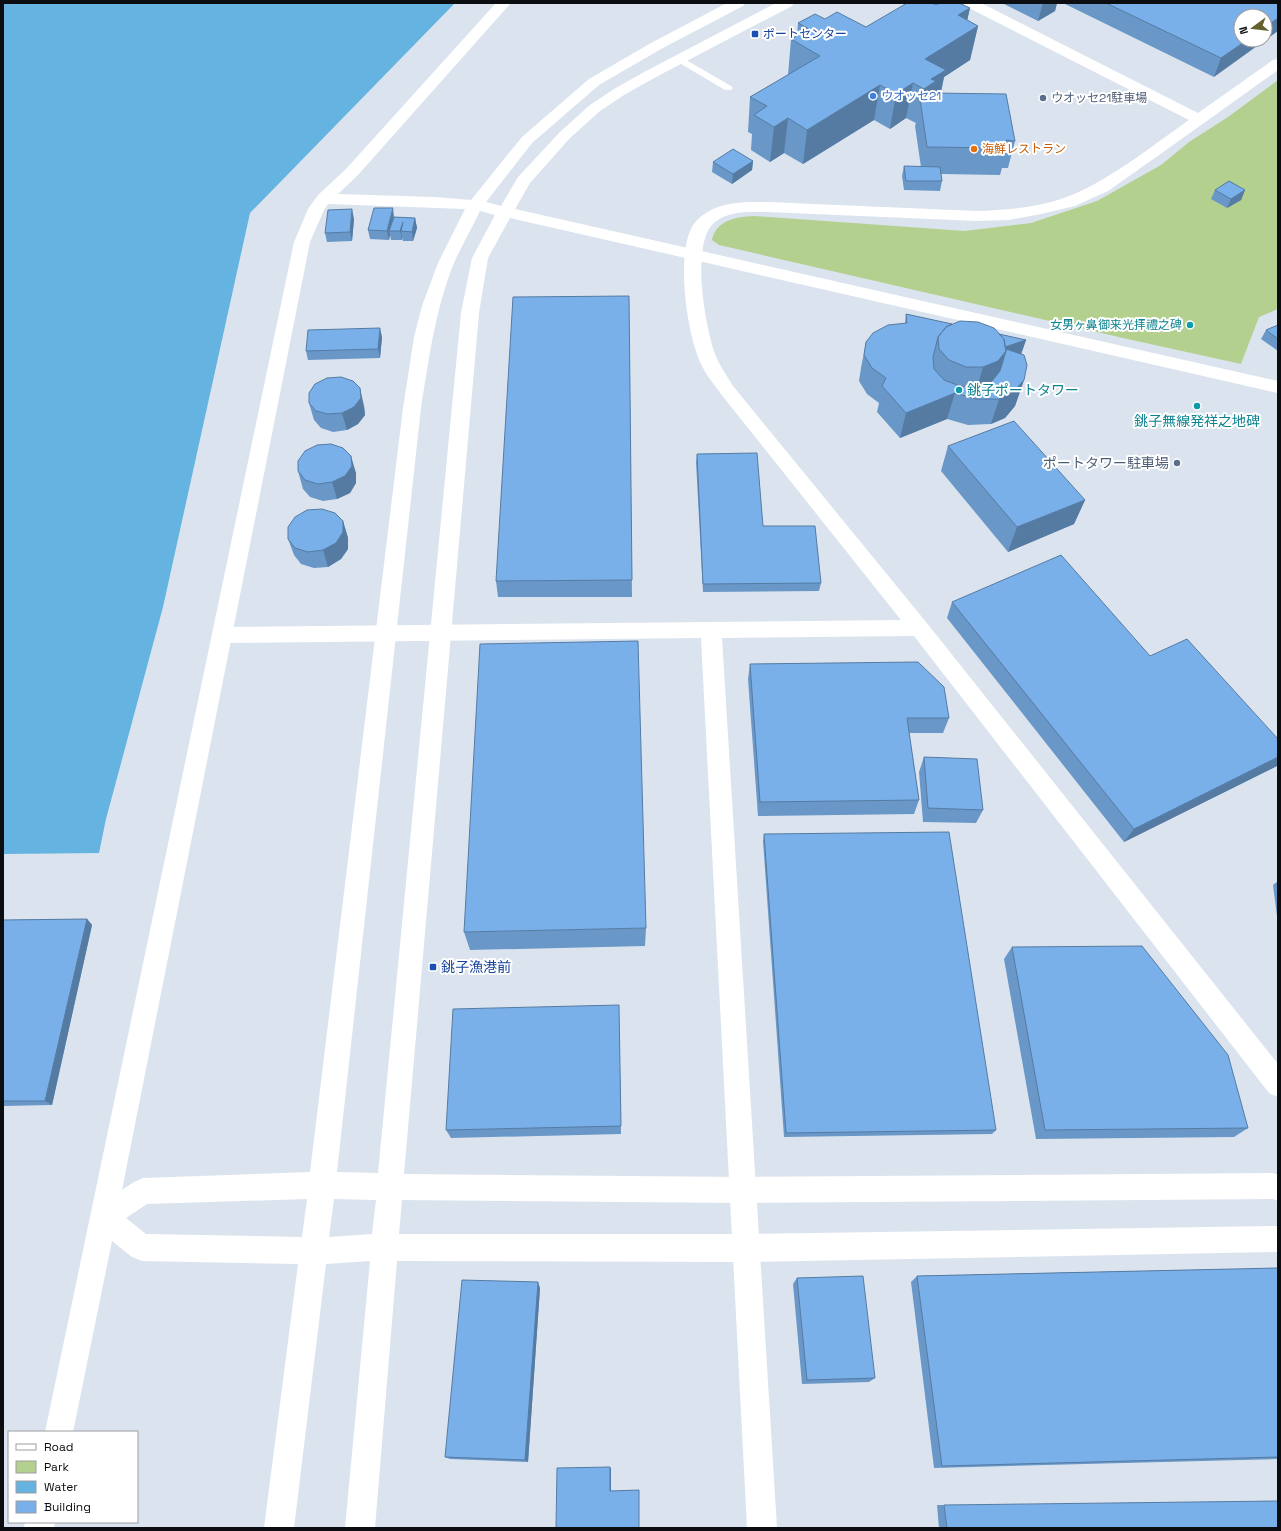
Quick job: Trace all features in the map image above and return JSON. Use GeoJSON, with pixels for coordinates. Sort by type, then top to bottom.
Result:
{"type":"FeatureCollection","features":[{"type":"Feature","properties":{"kind":"street"},"geometry":{"type":"LineString","coordinates":[[59,1431],[104,1218],[302,242],[316,209],[324,199],[352,172],[504,3]]}},
{"type":"Feature","properties":{"kind":"street"},"geometry":{"type":"LineString","coordinates":[[279,1528],[322,1185],[412,408],[423,337],[431,306],[446,263],[475,205],[527,140],[594,82],[656,46],[738,3]]}},
{"type":"Feature","properties":{"kind":"street"},"geometry":{"type":"LineString","coordinates":[[360,1528],[470,312],[480,258],[505,211],[524,180],[595,108],[619,92],[679,59],[787,3]]}},
{"type":"Feature","properties":{"kind":"street"},"geometry":{"type":"LineString","coordinates":[[970,3],[1198,119]]}},
{"type":"Feature","properties":{"kind":"street"},"geometry":{"type":"LineString","coordinates":[[1278,63],[1198,119],[1164,146],[1102,187],[1069,202],[1009,215],[976,216],[746,207],[726,210],[712,216],[703,224],[698,232],[694,255],[697,322],[710,364],[727,390],[919,628],[1278,1084]]}},
{"type":"Feature","properties":{"kind":"street"},"geometry":{"type":"LineString","coordinates":[[324,199],[435,202],[475,205],[1278,387]]}},
{"type":"Feature","properties":{"kind":"street"},"geometry":{"type":"LineString","coordinates":[[222,636],[442,632],[919,628]]}},
{"type":"Feature","properties":{"kind":"street"},"geometry":{"type":"LineString","coordinates":[[710,630],[762,1528]]}},
{"type":"Feature","properties":{"kind":"street"},"geometry":{"type":"LineString","coordinates":[[104,1218],[143,1191],[322,1185],[743,1190],[1273,1186],[1278,1188]]}},
{"type":"Feature","properties":{"kind":"street"},"geometry":{"type":"LineString","coordinates":[[104,1218],[142,1247],[313,1251],[385,1247],[746,1248],[1278,1239]]}},
{"type":"Feature","properties":{"kind":"lane"},"geometry":{"type":"LineString","coordinates":[[679,59],[728,88]]}},
{"type":"Feature","properties":{"kind":"green space"},"geometry":{"type":"Polygon","coordinates":[[[1278,80],[1278,309],[1259,317],[1241,364],[719,245],[712,240],[714,233],[722,224],[740,217],[754,216],[965,231],[1031,223],[1097,201],[1161,165],[1189,142],[1228,117],[1278,80]]]}},
{"type":"Feature","properties":{"kind":"water"},"geometry":{"type":"Polygon","coordinates":[[[3,3],[455,3],[250,213],[163,607],[106,819],[99,853],[3,854],[3,3]]]}},
{"type":"Feature","properties":{"kind":"building"},"geometry":{"type":"Polygon","coordinates":[[[907,3],[932,3],[936,5],[940,3],[959,3],[970,8],[958,15],[978,26],[925,59],[946,70],[931,79],[936,81],[924,89],[913,83],[896,94],[880,85],[807,130],[788,118],[774,127],[754,115],[767,106],[750,97],[820,56],[791,39],[809,29],[798,23],[815,14],[825,19],[837,12],[866,27],[907,3]]]}},
{"type":"Feature","properties":{"kind":"building"},"geometry":{"type":"Polygon","coordinates":[[[1106,3],[1278,3],[1278,18],[1273,21],[1273,8],[1233,8],[1233,48],[1235,48],[1221,58],[1106,3]]]}},
{"type":"Feature","properties":{"kind":"building"},"geometry":{"type":"Polygon","coordinates":[[[933,93],[1006,94],[1015,141],[1006,140],[1007,148],[927,147],[920,99],[935,100],[933,93]]]}},
{"type":"Feature","properties":{"kind":"building"},"geometry":{"type":"Polygon","coordinates":[[[733,149],[753,161],[733,174],[713,162],[733,149]]]}},
{"type":"Feature","properties":{"kind":"building"},"geometry":{"type":"Polygon","coordinates":[[[904,166],[940,167],[942,181],[906,181],[904,166]]]}},
{"type":"Feature","properties":{"kind":"building"},"geometry":{"type":"Polygon","coordinates":[[[1229,181],[1245,190],[1231,199],[1215,190],[1229,181]]]}},
{"type":"Feature","properties":{"kind":"building"},"geometry":{"type":"Polygon","coordinates":[[[374,208],[393,208],[387,231],[368,230],[374,208]]]}},
{"type":"Feature","properties":{"kind":"building"},"geometry":{"type":"Polygon","coordinates":[[[352,209],[350,232],[325,233],[328,210],[352,209]]]}},
{"type":"Feature","properties":{"kind":"building"},"geometry":{"type":"Polygon","coordinates":[[[394,217],[415,218],[412,232],[401,231],[403,222],[400,231],[389,231],[394,217]]]}},
{"type":"Feature","properties":{"kind":"building"},"geometry":{"type":"Polygon","coordinates":[[[629,296],[632,580],[496,581],[513,297],[629,296]]]}},
{"type":"Feature","properties":{"kind":"building"},"geometry":{"type":"Polygon","coordinates":[[[906,314],[952,324],[946,327],[938,337],[933,357],[934,369],[944,380],[960,386],[978,387],[992,381],[1000,371],[1006,349],[1024,355],[1027,365],[1024,380],[1013,392],[999,399],[976,399],[955,393],[906,413],[882,386],[886,378],[872,368],[864,355],[866,342],[873,333],[888,325],[907,323],[906,314]]]}},
{"type":"Feature","properties":{"kind":"building"},"geometry":{"type":"Polygon","coordinates":[[[960,321],[978,322],[994,328],[1004,339],[1006,351],[998,361],[983,367],[966,367],[949,360],[939,349],[938,337],[946,327],[960,321]]]}},
{"type":"Feature","properties":{"kind":"building"},"geometry":{"type":"Polygon","coordinates":[[[1278,325],[1278,339],[1266,330],[1278,325]]]}},
{"type":"Feature","properties":{"kind":"building"},"geometry":{"type":"Polygon","coordinates":[[[380,328],[378,349],[306,351],[308,330],[380,328]]]}},
{"type":"Feature","properties":{"kind":"building"},"geometry":{"type":"Polygon","coordinates":[[[999,334],[1026,340],[1005,347],[1004,339],[999,334]]]}},
{"type":"Feature","properties":{"kind":"building"},"geometry":{"type":"Polygon","coordinates":[[[341,377],[353,381],[360,388],[361,398],[354,407],[342,413],[328,414],[316,411],[309,403],[309,393],[315,384],[327,378],[341,377]]]}},
{"type":"Feature","properties":{"kind":"building"},"geometry":{"type":"Polygon","coordinates":[[[1014,421],[1085,500],[1017,527],[948,446],[1014,421]]]}},
{"type":"Feature","properties":{"kind":"building"},"geometry":{"type":"Polygon","coordinates":[[[331,444],[343,448],[351,456],[352,466],[345,476],[332,482],[318,484],[305,480],[298,471],[298,461],[305,451],[317,445],[331,444]]]}},
{"type":"Feature","properties":{"kind":"building"},"geometry":{"type":"Polygon","coordinates":[[[757,453],[763,526],[815,526],[821,583],[703,584],[697,454],[757,453]]]}},
{"type":"Feature","properties":{"kind":"building"},"geometry":{"type":"Polygon","coordinates":[[[322,509],[335,513],[343,521],[343,532],[336,543],[323,550],[308,552],[295,548],[288,539],[288,527],[295,517],[307,510],[322,509]]]}},
{"type":"Feature","properties":{"kind":"building"},"geometry":{"type":"Polygon","coordinates":[[[1061,555],[1150,656],[1187,639],[1278,739],[1278,757],[1134,829],[952,602],[1061,555]]]}},
{"type":"Feature","properties":{"kind":"building"},"geometry":{"type":"Polygon","coordinates":[[[638,641],[646,928],[464,932],[480,644],[638,641]]]}},
{"type":"Feature","properties":{"kind":"building"},"geometry":{"type":"Polygon","coordinates":[[[918,662],[944,687],[949,718],[907,718],[919,800],[760,802],[750,664],[918,662]]]}},
{"type":"Feature","properties":{"kind":"building"},"geometry":{"type":"Polygon","coordinates":[[[924,757],[977,759],[983,810],[928,808],[924,757]]]}},
{"type":"Feature","properties":{"kind":"building"},"geometry":{"type":"Polygon","coordinates":[[[949,832],[996,1130],[786,1133],[764,834],[949,832]]]}},
{"type":"Feature","properties":{"kind":"building"},"geometry":{"type":"Polygon","coordinates":[[[87,919],[45,1101],[3,1101],[3,920],[87,919]]]}},
{"type":"Feature","properties":{"kind":"building"},"geometry":{"type":"Polygon","coordinates":[[[1142,946],[1228,1055],[1248,1128],[1045,1130],[1012,947],[1142,946]]]}},
{"type":"Feature","properties":{"kind":"building"},"geometry":{"type":"Polygon","coordinates":[[[619,1005],[621,1126],[446,1130],[453,1009],[619,1005]]]}},
{"type":"Feature","properties":{"kind":"building"},"geometry":{"type":"Polygon","coordinates":[[[1278,1268],[1278,1457],[942,1466],[917,1276],[1278,1268]]]}},
{"type":"Feature","properties":{"kind":"building"},"geometry":{"type":"Polygon","coordinates":[[[863,1276],[875,1378],[807,1380],[797,1278],[863,1276]]]}},
{"type":"Feature","properties":{"kind":"building"},"geometry":{"type":"Polygon","coordinates":[[[462,1280],[538,1282],[525,1460],[445,1457],[462,1280]]]}},
{"type":"Feature","properties":{"kind":"building"},"geometry":{"type":"Polygon","coordinates":[[[610,1467],[610,1491],[639,1490],[639,1528],[556,1528],[557,1468],[610,1467]]]}},
{"type":"Feature","properties":{"kind":"building"},"geometry":{"type":"Polygon","coordinates":[[[1278,1501],[1278,1528],[947,1528],[944,1505],[1278,1501]]]}},
{"type":"Feature","properties":{"kind":"place","name":"ポートセンター"},"geometry":{"type":"Point","coordinates":[755,34]}},
{"type":"Feature","properties":{"kind":"place","name":"ウオッセ21"},"geometry":{"type":"Point","coordinates":[873,96]}},
{"type":"Feature","properties":{"kind":"place","name":"ウオッセ21駐車場"},"geometry":{"type":"Point","coordinates":[1043,98]}},
{"type":"Feature","properties":{"kind":"place","name":"海鮮レストラン"},"geometry":{"type":"Point","coordinates":[974,149]}},
{"type":"Feature","properties":{"kind":"place","name":"女男ヶ鼻御来光拝禮之碑"},"geometry":{"type":"Point","coordinates":[1190,325]}},
{"type":"Feature","properties":{"kind":"place","name":"銚子ポートタワー"},"geometry":{"type":"Point","coordinates":[959,390]}},
{"type":"Feature","properties":{"kind":"place","name":"銚子無線発祥之地碑"},"geometry":{"type":"Point","coordinates":[1197,406]}},
{"type":"Feature","properties":{"kind":"place","name":"ポートタワー駐車場"},"geometry":{"type":"Point","coordinates":[1177,463]}},
{"type":"Feature","properties":{"kind":"place","name":"銚子漁港前"},"geometry":{"type":"Point","coordinates":[433,967]}}]}
